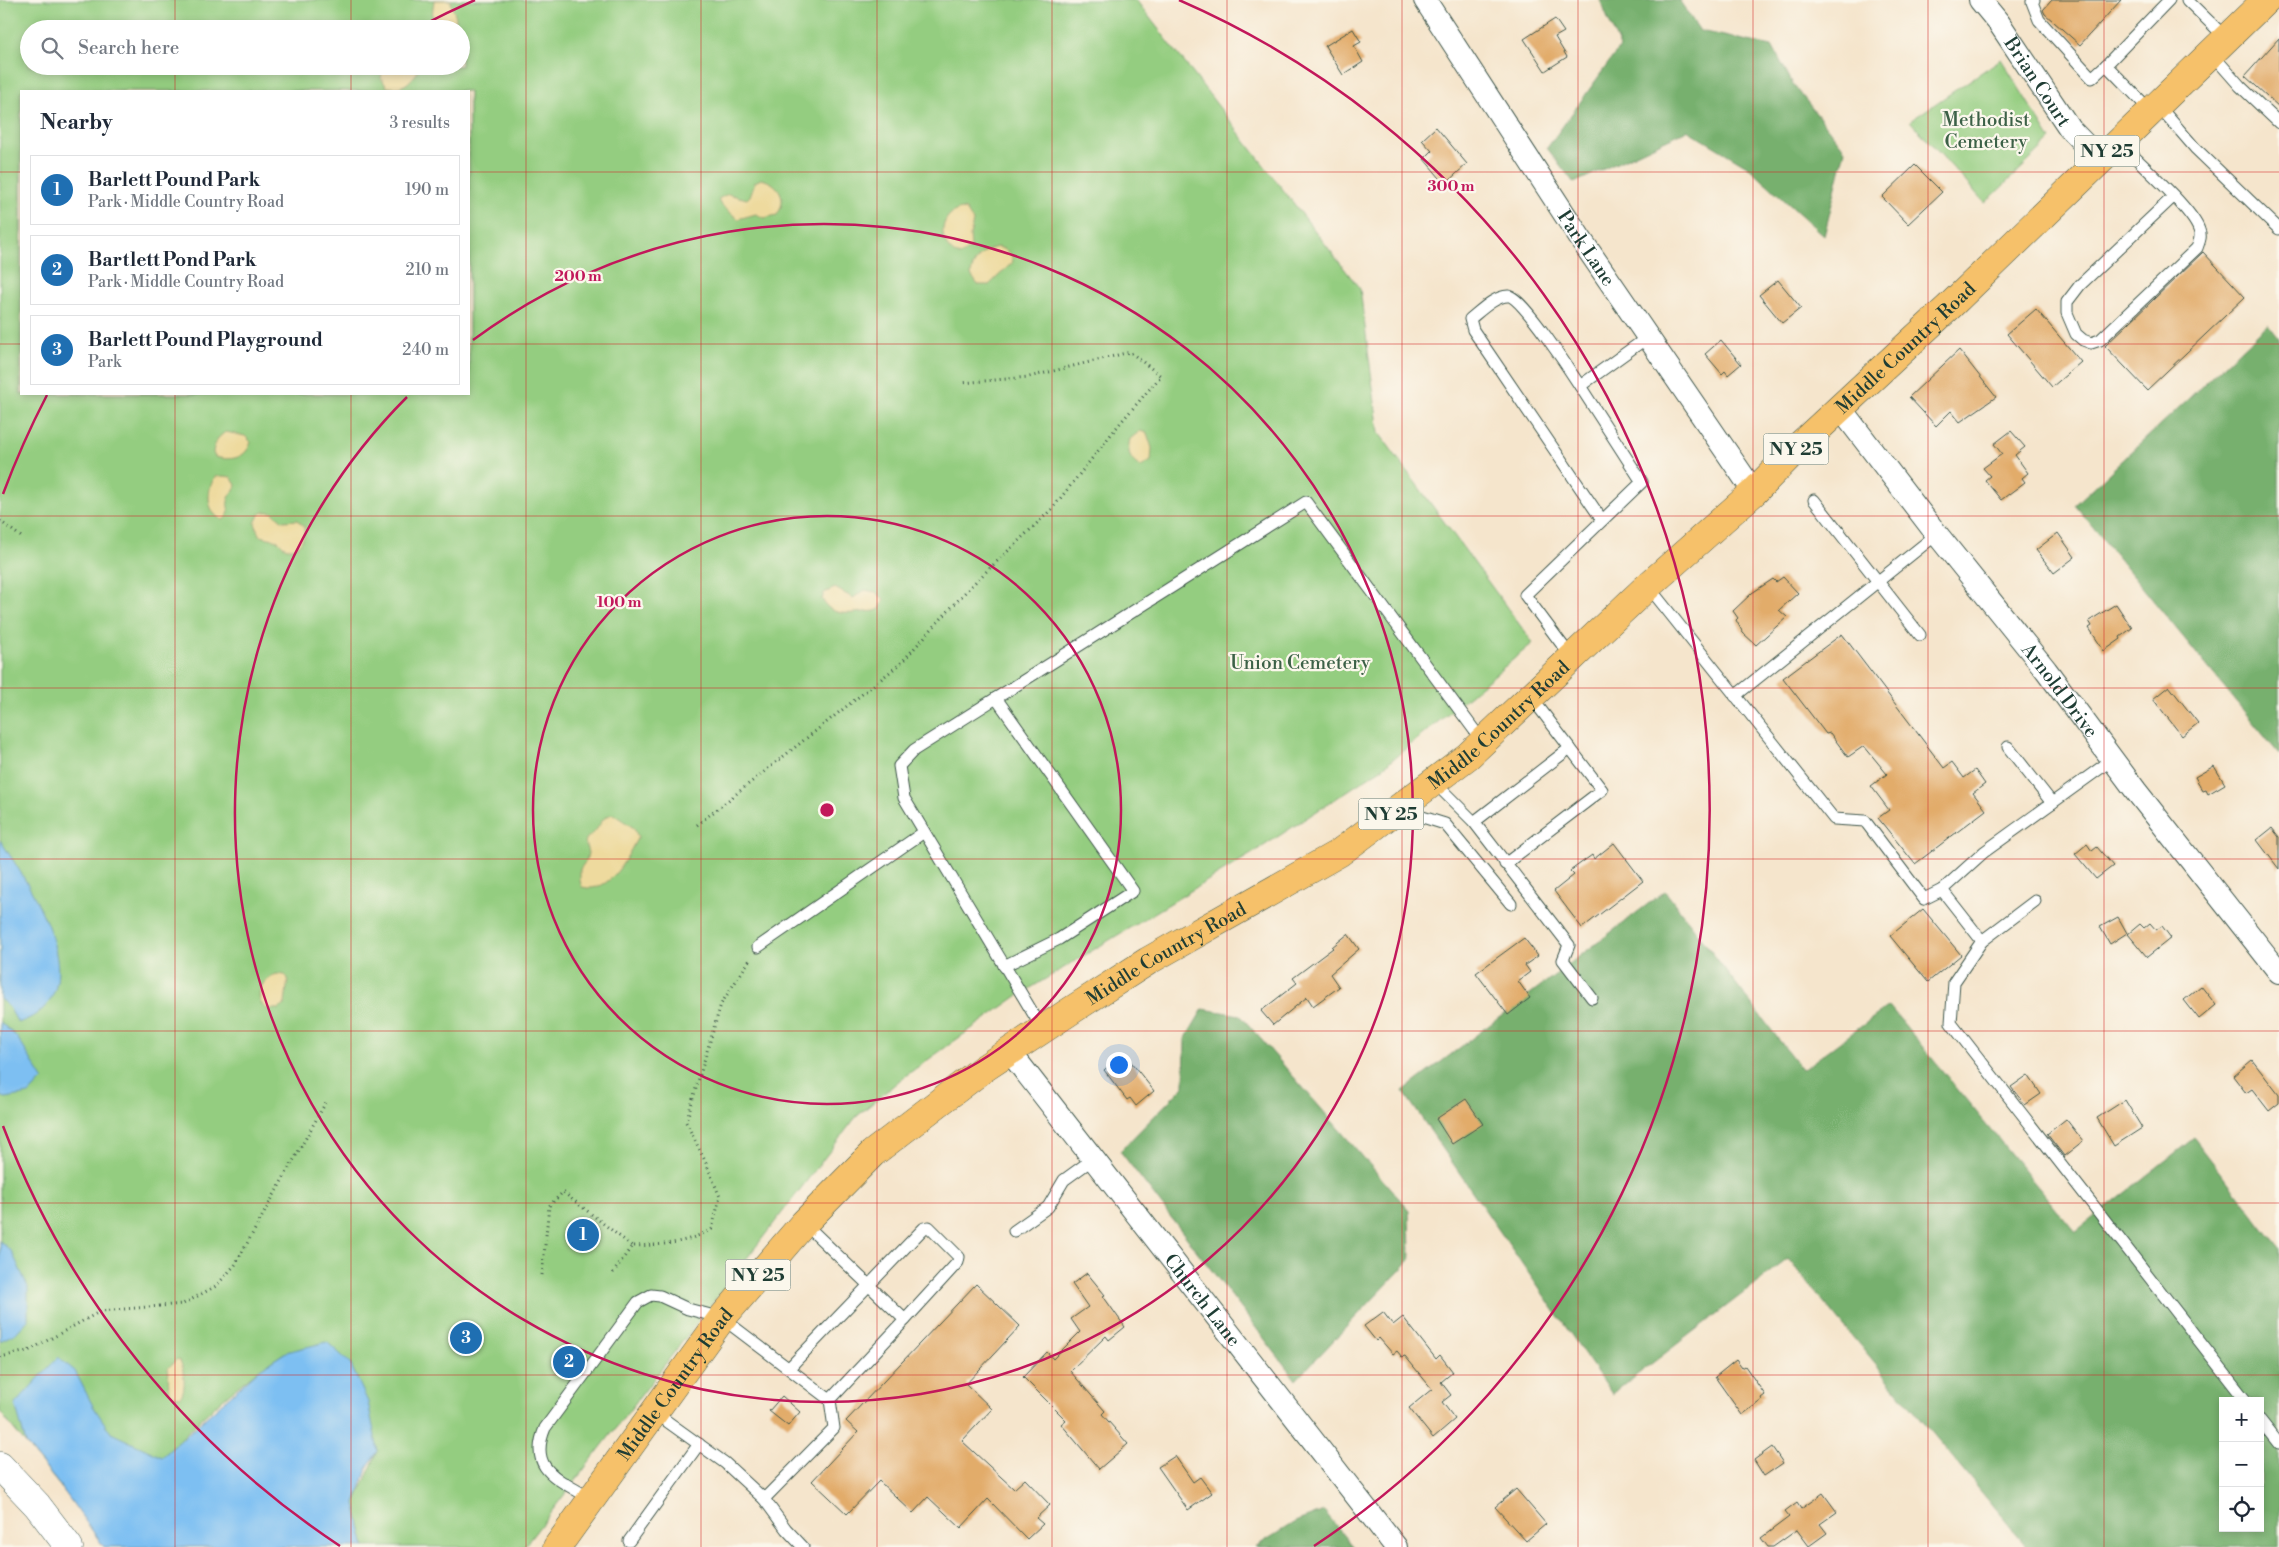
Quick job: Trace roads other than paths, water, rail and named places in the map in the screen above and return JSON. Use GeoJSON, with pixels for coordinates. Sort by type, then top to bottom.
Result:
{"type":"FeatureCollection","features":[{"type":"Feature","properties":{"kind":"main road","name":"Middle Country Road"},"geometry":{"type":"LineString","coordinates":[[567,1541],[591,1500],[722,1318],[804,1223],[873,1153],[983,1069],[1148,961],[1339,853],[1434,782],[1483,742],[1648,586],[1754,492],[1797,448],[1958,298],[2218,45],[2270,2]]}},
{"type":"Feature","properties":{"kind":"street","name":"Park Lane"},"geometry":{"type":"LineString","coordinates":[[1425,0],[1580,238],[1754,492]]}},
{"type":"Feature","properties":{"kind":"street","name":"Brian Court"},"geometry":{"type":"LineString","coordinates":[[1980,0],[2070,129],[2108,150]]}},
{"type":"Feature","properties":{"kind":"street","name":"Arnold Drive"},"geometry":{"type":"LineString","coordinates":[[1840,408],[2279,972]]}},
{"type":"Feature","properties":{"kind":"street","name":"Church Lane"},"geometry":{"type":"LineString","coordinates":[[1010,1052],[1396,1547]]}},
{"type":"Feature","properties":{"kind":"street"},"geometry":{"type":"LineString","coordinates":[[0,1466],[37,1505],[69,1547]]}},
{"type":"Feature","properties":{"kind":"lane"},"geometry":{"type":"LineString","coordinates":[[2034,0],[2032,2],[2039,20],[2092,78],[2169,0]]}},
{"type":"Feature","properties":{"kind":"lane"},"geometry":{"type":"LineString","coordinates":[[2187,0],[2218,45],[2240,86],[2279,123]]}},
{"type":"Feature","properties":{"kind":"lane"},"geometry":{"type":"LineString","coordinates":[[2106,65],[2153,107],[2279,229]]}},
{"type":"Feature","properties":{"kind":"lane"},"geometry":{"type":"LineString","coordinates":[[2108,150],[2173,197],[2196,224],[2200,240],[2196,248],[2100,340],[2092,343],[2083,340],[2070,326],[2067,302],[2080,285],[2173,197]]}},
{"type":"Feature","properties":{"kind":"lane"},"geometry":{"type":"LineString","coordinates":[[1572,658],[1525,595],[1642,482],[1580,386],[1526,309],[1514,296],[1507,295],[1500,298],[1470,319],[1473,330],[1602,520]]}},
{"type":"Feature","properties":{"kind":"lane"},"geometry":{"type":"LineString","coordinates":[[1580,386],[1648,338]]}},
{"type":"Feature","properties":{"kind":"lane"},"geometry":{"type":"LineString","coordinates":[[1814,500],[1920,635]]}},
{"type":"Feature","properties":{"kind":"lane"},"geometry":{"type":"LineString","coordinates":[[1043,1030],[904,798],[899,766],[914,750],[1306,502],[1483,742]]}},
{"type":"Feature","properties":{"kind":"lane"},"geometry":{"type":"LineString","coordinates":[[1735,696],[1937,534]]}},
{"type":"Feature","properties":{"kind":"lane"},"geometry":{"type":"LineString","coordinates":[[1648,586],[1834,819],[1865,821],[1924,899],[1942,890],[1984,852],[2113,759]]}},
{"type":"Feature","properties":{"kind":"lane"},"geometry":{"type":"LineString","coordinates":[[1506,864],[1602,790],[1531,697]]}},
{"type":"Feature","properties":{"kind":"lane"},"geometry":{"type":"LineString","coordinates":[[996,698],[1133,891],[1059,939],[1004,966]]}},
{"type":"Feature","properties":{"kind":"lane"},"geometry":{"type":"LineString","coordinates":[[2008,747],[2052,803]]}},
{"type":"Feature","properties":{"kind":"lane"},"geometry":{"type":"LineString","coordinates":[[1474,822],[1570,748]]}},
{"type":"Feature","properties":{"kind":"lane"},"geometry":{"type":"LineString","coordinates":[[1434,782],[1474,822],[1569,944],[1563,960],[1592,998]]}},
{"type":"Feature","properties":{"kind":"lane"},"geometry":{"type":"LineString","coordinates":[[1398,809],[1446,824],[1511,904]]}},
{"type":"Feature","properties":{"kind":"lane"},"geometry":{"type":"LineString","coordinates":[[758,947],[924,832]]}},
{"type":"Feature","properties":{"kind":"lane"},"geometry":{"type":"LineString","coordinates":[[1942,890],[1982,941]]}},
{"type":"Feature","properties":{"kind":"lane"},"geometry":{"type":"LineString","coordinates":[[2035,901],[1982,941],[1954,982],[1951,1023],[2243,1397]]}},
{"type":"Feature","properties":{"kind":"lane"},"geometry":{"type":"LineString","coordinates":[[1014,1231],[1048,1207],[1064,1180],[1093,1159]]}},
{"type":"Feature","properties":{"kind":"lane"},"geometry":{"type":"LineString","coordinates":[[804,1223],[905,1320]]}},
{"type":"Feature","properties":{"kind":"lane"},"geometry":{"type":"LineString","coordinates":[[789,1368],[924,1228],[929,1228],[959,1256],[958,1262],[830,1400]]}},
{"type":"Feature","properties":{"kind":"lane"},"geometry":{"type":"LineString","coordinates":[[591,1500],[557,1478],[541,1462],[539,1450],[545,1428],[638,1302],[644,1298],[660,1296],[688,1310],[722,1318],[830,1400],[834,1428],[764,1499]]}},
{"type":"Feature","properties":{"kind":"lane"},"geometry":{"type":"LineString","coordinates":[[654,1412],[724,1463],[764,1499],[786,1529],[803,1547]]}},
{"type":"Feature","properties":{"kind":"lane"},"geometry":{"type":"LineString","coordinates":[[2264,1425],[2279,1444]]}},
{"type":"Feature","properties":{"kind":"lane"},"geometry":{"type":"LineString","coordinates":[[629,1541],[698,1444]]}},
{"type":"Feature","properties":{"kind":"water"},"geometry":{"type":"Polygon","coordinates":[[[0,840],[41,911],[52,938],[58,965],[55,989],[43,1009],[18,1023],[9,1007],[0,999],[0,840]]]}},
{"type":"Feature","properties":{"kind":"water"},"geometry":{"type":"Polygon","coordinates":[[[0,1022],[17,1037],[43,1079],[29,1094],[6,1098],[0,1096],[0,1022]]]}},
{"type":"Feature","properties":{"kind":"water"},"geometry":{"type":"Polygon","coordinates":[[[0,1241],[12,1252],[28,1287],[28,1320],[16,1333],[0,1341],[0,1241]]]}},
{"type":"Feature","properties":{"kind":"water"},"geometry":{"type":"Polygon","coordinates":[[[327,1342],[350,1363],[368,1402],[378,1451],[368,1466],[355,1503],[365,1547],[104,1547],[61,1487],[26,1444],[15,1404],[58,1357],[75,1371],[93,1406],[111,1433],[162,1457],[260,1369],[286,1352],[327,1342]]]}},
{"type":"Feature","properties":{"kind":"place","name":"Barlett Pound Park"},"geometry":{"type":"Point","coordinates":[583,1235]}},
{"type":"Feature","properties":{"kind":"place","name":"Barlett Pound Playground"},"geometry":{"type":"Point","coordinates":[466,1338]}},
{"type":"Feature","properties":{"kind":"place","name":"Bartlett Pond Park"},"geometry":{"type":"Point","coordinates":[569,1362]}},
{"type":"Feature","properties":{"kind":"park label","name":"Methodist Cemetery"},"geometry":{"type":"Point","coordinates":[1986,130]}},
{"type":"Feature","properties":{"kind":"park label","name":"Union Cemetery"},"geometry":{"type":"Point","coordinates":[1300,662]}}]}
